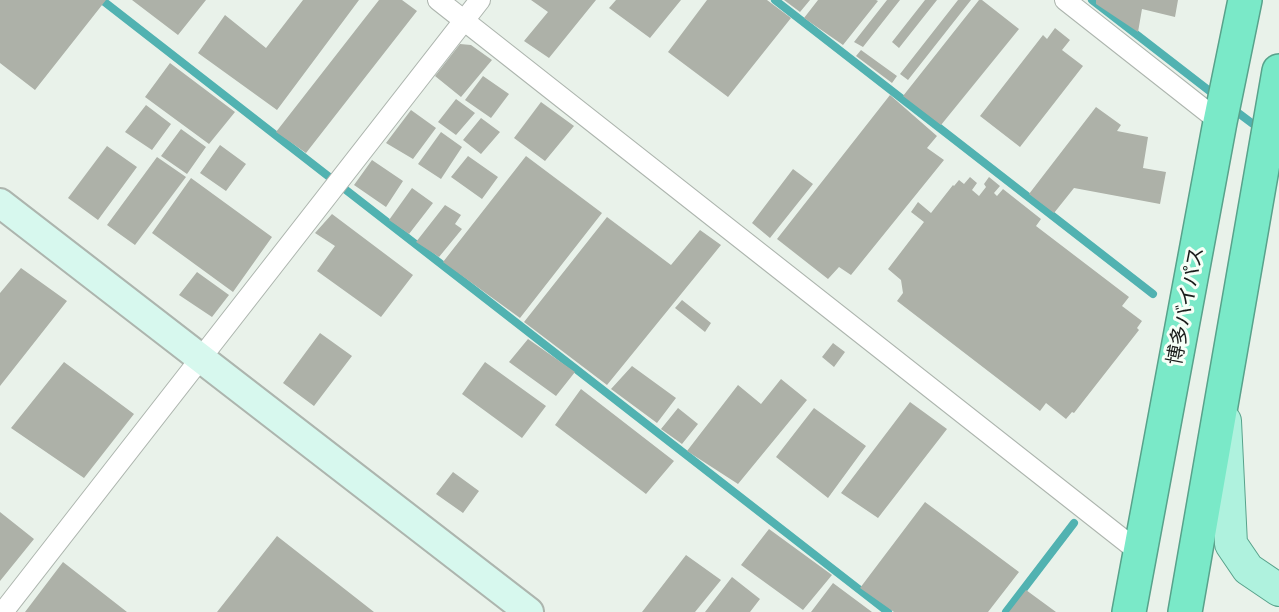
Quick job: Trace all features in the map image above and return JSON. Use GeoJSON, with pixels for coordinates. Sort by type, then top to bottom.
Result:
{"type":"FeatureCollection","features":[{"type":"Feature","properties":{"kind":"highway","name":"博多バイパス"},"geometry":{"type":"LineString","coordinates":[[1129,612],[1220,122],[1245,0]]}},
{"type":"Feature","properties":{"kind":"highway"},"geometry":{"type":"LineString","coordinates":[[1185,612],[1223,390],[1270,172],[1279,71]]}},
{"type":"Feature","properties":{"kind":"main road"},"geometry":{"type":"LineString","coordinates":[[1223,390],[1231,544],[1248,569],[1279,590]]}},
{"type":"Feature","properties":{"kind":"street"},"geometry":{"type":"LineString","coordinates":[[438,0],[1139,552]]}},
{"type":"Feature","properties":{"kind":"street"},"geometry":{"type":"LineString","coordinates":[[3,612],[480,0]]}},
{"type":"Feature","properties":{"kind":"street"},"geometry":{"type":"LineString","coordinates":[[1065,0],[1220,122]]}},
{"type":"Feature","properties":{"kind":"street"},"geometry":{"type":"LineString","coordinates":[[0,203],[529,612]]}},
{"type":"Feature","properties":{"kind":"building"},"geometry":{"type":"Polygon","coordinates":[[[0,0],[106,0],[35,90],[0,63],[0,0]]]}},
{"type":"Feature","properties":{"kind":"building"},"geometry":{"type":"Polygon","coordinates":[[[132,0],[206,0],[178,35],[132,0]]]}},
{"type":"Feature","properties":{"kind":"building"},"geometry":{"type":"Polygon","coordinates":[[[303,0],[359,0],[277,110],[198,53],[225,15],[266,48],[303,0]]]}},
{"type":"Feature","properties":{"kind":"building"},"geometry":{"type":"Polygon","coordinates":[[[379,0],[402,0],[417,11],[306,153],[276,132],[379,0]]]}},
{"type":"Feature","properties":{"kind":"building"},"geometry":{"type":"Polygon","coordinates":[[[531,0],[596,0],[549,58],[524,41],[548,12],[531,0]]]}},
{"type":"Feature","properties":{"kind":"building"},"geometry":{"type":"Polygon","coordinates":[[[616,0],[681,0],[650,38],[609,8],[616,0]]]}},
{"type":"Feature","properties":{"kind":"building"},"geometry":{"type":"Polygon","coordinates":[[[707,0],[767,0],[791,18],[728,97],[668,52],[707,0]]]}},
{"type":"Feature","properties":{"kind":"building"},"geometry":{"type":"Polygon","coordinates":[[[784,0],[810,0],[800,12],[784,0]]]}},
{"type":"Feature","properties":{"kind":"building"},"geometry":{"type":"Polygon","coordinates":[[[818,0],[878,1],[843,45],[804,18],[818,0]]]}},
{"type":"Feature","properties":{"kind":"building"},"geometry":{"type":"Polygon","coordinates":[[[887,0],[900,0],[863,47],[854,42],[887,0]]]}},
{"type":"Feature","properties":{"kind":"building"},"geometry":{"type":"Polygon","coordinates":[[[925,0],[937,0],[899,48],[892,42],[925,0]]]}},
{"type":"Feature","properties":{"kind":"building"},"geometry":{"type":"Polygon","coordinates":[[[958,0],[971,0],[908,80],[900,74],[958,0]]]}},
{"type":"Feature","properties":{"kind":"building"},"geometry":{"type":"Polygon","coordinates":[[[979,0],[1019,29],[941,125],[903,96],[979,0]]]}},
{"type":"Feature","properties":{"kind":"building"},"geometry":{"type":"Polygon","coordinates":[[[1096,0],[1178,0],[1175,17],[1142,9],[1138,32],[1096,4],[1096,0]]]}},
{"type":"Feature","properties":{"kind":"building"},"geometry":{"type":"Polygon","coordinates":[[[1055,28],[1070,40],[1062,50],[1083,66],[1020,147],[980,116],[1043,35],[1047,39],[1055,28]]]}},
{"type":"Feature","properties":{"kind":"building"},"geometry":{"type":"Polygon","coordinates":[[[460,44],[471,45],[492,60],[461,97],[435,76],[460,44]]]}},
{"type":"Feature","properties":{"kind":"building"},"geometry":{"type":"Polygon","coordinates":[[[861,50],[897,76],[892,83],[856,56],[861,50]]]}},
{"type":"Feature","properties":{"kind":"building"},"geometry":{"type":"Polygon","coordinates":[[[170,63],[235,112],[209,144],[145,97],[170,63]]]}},
{"type":"Feature","properties":{"kind":"building"},"geometry":{"type":"Polygon","coordinates":[[[483,76],[509,94],[491,118],[465,100],[483,76]]]}},
{"type":"Feature","properties":{"kind":"building"},"geometry":{"type":"Polygon","coordinates":[[[890,95],[937,136],[927,148],[944,160],[851,275],[839,267],[828,279],[777,239],[890,95]]]}},
{"type":"Feature","properties":{"kind":"building"},"geometry":{"type":"Polygon","coordinates":[[[456,99],[475,113],[456,135],[438,122],[456,99]]]}},
{"type":"Feature","properties":{"kind":"building"},"geometry":{"type":"Polygon","coordinates":[[[541,102],[574,126],[545,161],[514,138],[541,102]]]}},
{"type":"Feature","properties":{"kind":"building"},"geometry":{"type":"Polygon","coordinates":[[[146,105],[171,124],[152,150],[125,132],[146,105]]]}},
{"type":"Feature","properties":{"kind":"building"},"geometry":{"type":"Polygon","coordinates":[[[1096,107],[1121,125],[1117,131],[1148,137],[1143,168],[1166,172],[1160,204],[1074,188],[1054,213],[1029,194],[1096,107]]]}},
{"type":"Feature","properties":{"kind":"building"},"geometry":{"type":"Polygon","coordinates":[[[411,110],[436,128],[413,159],[386,143],[411,110]]]}},
{"type":"Feature","properties":{"kind":"building"},"geometry":{"type":"Polygon","coordinates":[[[481,118],[500,132],[481,154],[463,140],[481,118]]]}},
{"type":"Feature","properties":{"kind":"building"},"geometry":{"type":"Polygon","coordinates":[[[181,129],[206,147],[187,174],[161,156],[181,129]]]}},
{"type":"Feature","properties":{"kind":"building"},"geometry":{"type":"Polygon","coordinates":[[[441,132],[462,147],[441,179],[418,164],[441,132]]]}},
{"type":"Feature","properties":{"kind":"building"},"geometry":{"type":"Polygon","coordinates":[[[220,145],[246,164],[226,191],[200,173],[220,145]]]}},
{"type":"Feature","properties":{"kind":"building"},"geometry":{"type":"Polygon","coordinates":[[[107,146],[137,167],[98,220],[68,198],[107,146]]]}},
{"type":"Feature","properties":{"kind":"building"},"geometry":{"type":"Polygon","coordinates":[[[468,156],[498,177],[482,199],[451,177],[468,156]]]}},
{"type":"Feature","properties":{"kind":"building"},"geometry":{"type":"Polygon","coordinates":[[[526,156],[602,213],[520,318],[443,262],[526,156]]]}},
{"type":"Feature","properties":{"kind":"building"},"geometry":{"type":"Polygon","coordinates":[[[157,157],[186,177],[135,245],[107,225],[157,157]]]}},
{"type":"Feature","properties":{"kind":"building"},"geometry":{"type":"Polygon","coordinates":[[[372,160],[403,181],[386,207],[354,185],[372,160]]]}},
{"type":"Feature","properties":{"kind":"building"},"geometry":{"type":"Polygon","coordinates":[[[793,169],[813,184],[770,238],[752,223],[793,169]]]}},
{"type":"Feature","properties":{"kind":"building"},"geometry":{"type":"Polygon","coordinates":[[[970,177],[977,183],[972,190],[979,196],[986,187],[984,184],[989,177],[1000,186],[994,193],[997,196],[1003,189],[1041,219],[1036,226],[1129,297],[1122,306],[1142,321],[1137,328],[1139,330],[1074,413],[1072,412],[1066,419],[1046,403],[1040,411],[897,301],[903,293],[901,280],[888,269],[924,222],[911,212],[918,202],[931,213],[953,185],[959,180],[964,184],[970,177]]]}},
{"type":"Feature","properties":{"kind":"building"},"geometry":{"type":"Polygon","coordinates":[[[191,178],[272,237],[233,292],[152,233],[191,178]]]}},
{"type":"Feature","properties":{"kind":"building"},"geometry":{"type":"Polygon","coordinates":[[[412,188],[433,203],[409,234],[389,220],[412,188]]]}},
{"type":"Feature","properties":{"kind":"building"},"geometry":{"type":"Polygon","coordinates":[[[445,205],[461,215],[455,224],[462,229],[439,257],[416,242],[445,205]]]}},
{"type":"Feature","properties":{"kind":"building"},"geometry":{"type":"Polygon","coordinates":[[[332,214],[413,275],[381,317],[317,271],[335,246],[315,233],[332,214]]]}},
{"type":"Feature","properties":{"kind":"building"},"geometry":{"type":"Polygon","coordinates":[[[607,217],[671,265],[700,230],[721,245],[607,385],[524,322],[607,217]]]}},
{"type":"Feature","properties":{"kind":"building"},"geometry":{"type":"Polygon","coordinates":[[[21,268],[67,301],[0,386],[0,293],[21,268]]]}},
{"type":"Feature","properties":{"kind":"building"},"geometry":{"type":"Polygon","coordinates":[[[197,272],[229,295],[212,317],[179,295],[197,272]]]}},
{"type":"Feature","properties":{"kind":"building"},"geometry":{"type":"Polygon","coordinates":[[[682,300],[711,323],[705,332],[675,308],[682,300]]]}},
{"type":"Feature","properties":{"kind":"building"},"geometry":{"type":"Polygon","coordinates":[[[320,333],[352,356],[314,406],[283,383],[320,333]]]}},
{"type":"Feature","properties":{"kind":"building"},"geometry":{"type":"Polygon","coordinates":[[[528,339],[575,372],[556,396],[509,362],[528,339]]]}},
{"type":"Feature","properties":{"kind":"building"},"geometry":{"type":"Polygon","coordinates":[[[833,343],[845,352],[834,367],[822,357],[833,343]]]}},
{"type":"Feature","properties":{"kind":"building"},"geometry":{"type":"Polygon","coordinates":[[[64,362],[134,414],[84,478],[11,428],[64,362]]]}},
{"type":"Feature","properties":{"kind":"building"},"geometry":{"type":"Polygon","coordinates":[[[485,362],[546,406],[522,438],[462,394],[485,362]]]}},
{"type":"Feature","properties":{"kind":"building"},"geometry":{"type":"Polygon","coordinates":[[[632,366],[676,398],[657,423],[611,389],[632,366]]]}},
{"type":"Feature","properties":{"kind":"building"},"geometry":{"type":"Polygon","coordinates":[[[781,379],[807,400],[738,484],[687,451],[738,385],[761,404],[781,379]]]}},
{"type":"Feature","properties":{"kind":"building"},"geometry":{"type":"Polygon","coordinates":[[[581,389],[674,461],[646,494],[555,425],[581,389]]]}},
{"type":"Feature","properties":{"kind":"building"},"geometry":{"type":"Polygon","coordinates":[[[910,402],[947,429],[878,518],[841,493],[910,402]]]}},
{"type":"Feature","properties":{"kind":"building"},"geometry":{"type":"Polygon","coordinates":[[[678,408],[698,424],[682,444],[661,429],[678,408]]]}},
{"type":"Feature","properties":{"kind":"building"},"geometry":{"type":"Polygon","coordinates":[[[814,408],[866,446],[828,498],[776,457],[814,408]]]}},
{"type":"Feature","properties":{"kind":"building"},"geometry":{"type":"Polygon","coordinates":[[[453,472],[479,491],[463,513],[436,494],[453,472]]]}},
{"type":"Feature","properties":{"kind":"building"},"geometry":{"type":"Polygon","coordinates":[[[925,502],[1019,572],[988,612],[894,612],[860,588],[925,502]]]}},
{"type":"Feature","properties":{"kind":"building"},"geometry":{"type":"Polygon","coordinates":[[[0,512],[34,539],[0,581],[0,512]]]}},
{"type":"Feature","properties":{"kind":"building"},"geometry":{"type":"Polygon","coordinates":[[[769,529],[832,575],[803,610],[741,565],[769,529]]]}},
{"type":"Feature","properties":{"kind":"building"},"geometry":{"type":"Polygon","coordinates":[[[277,536],[374,612],[217,612],[277,536]]]}},
{"type":"Feature","properties":{"kind":"building"},"geometry":{"type":"Polygon","coordinates":[[[686,555],[721,580],[695,612],[642,612],[686,555]]]}},
{"type":"Feature","properties":{"kind":"building"},"geometry":{"type":"Polygon","coordinates":[[[63,562],[127,612],[25,612],[63,562]]]}},
{"type":"Feature","properties":{"kind":"building"},"geometry":{"type":"Polygon","coordinates":[[[732,577],[760,599],[750,612],[705,612],[732,577]]]}},
{"type":"Feature","properties":{"kind":"building"},"geometry":{"type":"Polygon","coordinates":[[[833,583],[872,612],[811,612],[833,583]]]}},
{"type":"Feature","properties":{"kind":"building"},"geometry":{"type":"Polygon","coordinates":[[[1026,590],[1056,612],[1009,612],[1026,590]]]}},
{"type":"Feature","properties":{"kind":"waterway"},"geometry":{"type":"LineString","coordinates":[[102,0],[888,612]]}},
{"type":"Feature","properties":{"kind":"waterway"},"geometry":{"type":"LineString","coordinates":[[775,0],[1153,294]]}},
{"type":"Feature","properties":{"kind":"waterway"},"geometry":{"type":"LineString","coordinates":[[1092,0],[1216,96]]}},
{"type":"Feature","properties":{"kind":"waterway"},"geometry":{"type":"LineString","coordinates":[[1233,109],[1261,130]]}},
{"type":"Feature","properties":{"kind":"waterway"},"geometry":{"type":"LineString","coordinates":[[1006,612],[1074,523]]}}]}
